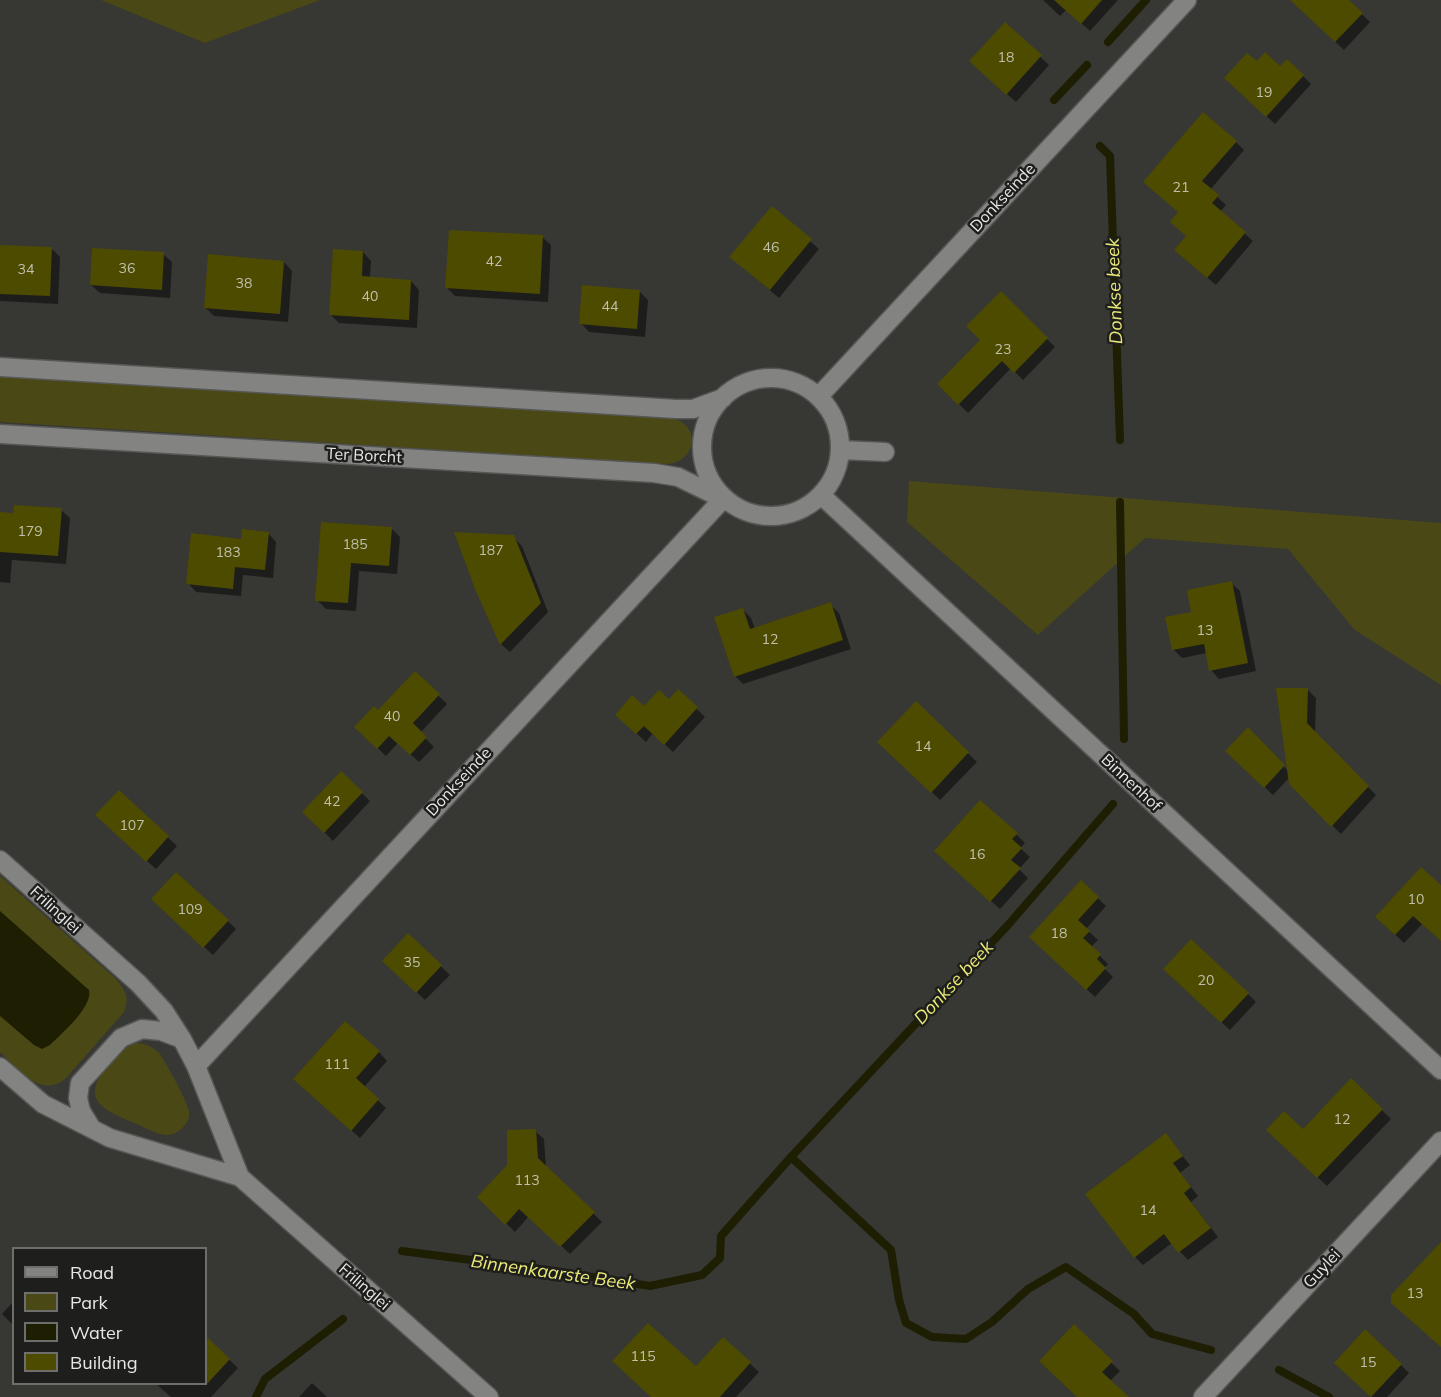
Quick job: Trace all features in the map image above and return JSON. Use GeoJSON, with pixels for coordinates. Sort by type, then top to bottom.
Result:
{"type":"FeatureCollection","features":[{"type":"Feature","properties":{"kind":"street","name":"Donkseinde"},"geometry":{"type":"LineString","coordinates":[[819,396],[1187,0]]}},
{"type":"Feature","properties":{"kind":"street"},"geometry":{"type":"LineString","coordinates":[[0,367],[676,409],[693,409],[723,398],[747,384],[772,378],[792,380],[819,396],[832,414],[840,431],[842,450],[838,465],[832,481],[821,495],[796,511],[766,516],[734,507],[723,499],[710,483],[703,458],[703,449],[706,419],[723,398]]}},
{"type":"Feature","properties":{"kind":"street","name":"Ter Borcht"},"geometry":{"type":"LineString","coordinates":[[0,434],[654,473],[678,477],[723,499]]}},
{"type":"Feature","properties":{"kind":"street"},"geometry":{"type":"LineString","coordinates":[[842,450],[885,452]]}},
{"type":"Feature","properties":{"kind":"street","name":"Binnenhof"},"geometry":{"type":"LineString","coordinates":[[821,495],[1441,1070]]}},
{"type":"Feature","properties":{"kind":"street","name":"Donkseinde"},"geometry":{"type":"LineString","coordinates":[[195,1066],[723,499]]}},
{"type":"Feature","properties":{"kind":"street","name":"Frilinglei"},"geometry":{"type":"LineString","coordinates":[[0,860],[138,983],[164,1011],[195,1066],[240,1177]]}},
{"type":"Feature","properties":{"kind":"street"},"geometry":{"type":"LineString","coordinates":[[92,1129],[81,1111],[78,1098],[80,1083],[121,1038],[142,1029],[161,1031],[182,1040]]}},
{"type":"Feature","properties":{"kind":"street","name":"Frilinglei"},"geometry":{"type":"LineString","coordinates":[[0,1067],[43,1104],[110,1138],[240,1177],[489,1397]]}},
{"type":"Feature","properties":{"kind":"street","name":"Guylei"},"geometry":{"type":"LineString","coordinates":[[1203,1397],[1441,1141]]}},
{"type":"Feature","properties":{"kind":"green space"},"geometry":{"type":"Polygon","coordinates":[[[101,0],[320,0],[205,43],[101,0]]]}},
{"type":"Feature","properties":{"kind":"green space"},"geometry":{"type":"Polygon","coordinates":[[[0,376],[671,418],[688,428],[692,443],[684,457],[666,464],[0,422],[0,376]]]}},
{"type":"Feature","properties":{"kind":"green space"},"geometry":{"type":"Polygon","coordinates":[[[909,481],[1441,523],[1441,685],[1355,630],[1288,549],[1145,538],[1038,635],[907,522],[909,481]]]}},
{"type":"Feature","properties":{"kind":"green space"},"geometry":{"type":"Polygon","coordinates":[[[0,876],[116,979],[126,994],[127,1002],[124,1012],[67,1077],[58,1084],[49,1086],[31,1080],[0,1052],[0,876]]]}},
{"type":"Feature","properties":{"kind":"green space"},"geometry":{"type":"Polygon","coordinates":[[[136,1043],[149,1046],[160,1054],[185,1100],[189,1116],[183,1127],[174,1134],[157,1133],[114,1114],[105,1109],[95,1096],[99,1078],[108,1066],[124,1049],[136,1043]]]}},
{"type":"Feature","properties":{"kind":"water"},"geometry":{"type":"Polygon","coordinates":[[[0,911],[89,990],[89,997],[82,1012],[50,1045],[42,1049],[0,1016],[0,911]]]}},
{"type":"Feature","properties":{"kind":"building"},"geometry":{"type":"Polygon","coordinates":[[[1054,0],[1102,0],[1081,24],[1054,0]]]}},
{"type":"Feature","properties":{"kind":"building"},"geometry":{"type":"Polygon","coordinates":[[[1290,0],[1349,0],[1363,13],[1335,42],[1290,0]]]}},
{"type":"Feature","properties":{"kind":"building"},"geometry":{"type":"Polygon","coordinates":[[[1005,22],[1042,55],[1006,95],[969,61],[1005,22]]]}},
{"type":"Feature","properties":{"kind":"building"},"geometry":{"type":"Polygon","coordinates":[[[1265,52],[1280,66],[1287,59],[1304,75],[1266,117],[1224,78],[1247,53],[1257,61],[1265,52]]]}},
{"type":"Feature","properties":{"kind":"building"},"geometry":{"type":"Polygon","coordinates":[[[1203,112],[1237,141],[1202,181],[1219,195],[1212,203],[1246,232],[1207,278],[1174,250],[1186,236],[1170,222],[1178,212],[1143,182],[1203,112]]]}},
{"type":"Feature","properties":{"kind":"building"},"geometry":{"type":"Polygon","coordinates":[[[772,206],[812,239],[770,290],[729,257],[772,206]]]}},
{"type":"Feature","properties":{"kind":"building"},"geometry":{"type":"Polygon","coordinates":[[[449,230],[543,235],[540,294],[445,288],[449,230]]]}},
{"type":"Feature","properties":{"kind":"building"},"geometry":{"type":"Polygon","coordinates":[[[0,245],[52,247],[50,296],[0,294],[0,245]]]}},
{"type":"Feature","properties":{"kind":"building"},"geometry":{"type":"Polygon","coordinates":[[[92,248],[164,252],[162,290],[90,285],[92,248]]]}},
{"type":"Feature","properties":{"kind":"building"},"geometry":{"type":"Polygon","coordinates":[[[333,249],[363,251],[362,276],[411,280],[409,320],[329,315],[333,249]]]}},
{"type":"Feature","properties":{"kind":"building"},"geometry":{"type":"Polygon","coordinates":[[[208,254],[284,261],[280,314],[204,308],[208,254]]]}},
{"type":"Feature","properties":{"kind":"building"},"geometry":{"type":"Polygon","coordinates":[[[582,285],[640,290],[637,329],[579,324],[582,285]]]}},
{"type":"Feature","properties":{"kind":"building"},"geometry":{"type":"Polygon","coordinates":[[[1001,291],[1048,338],[1014,373],[1002,361],[958,405],[937,384],[980,340],[966,326],[1001,291]]]}},
{"type":"Feature","properties":{"kind":"building"},"geometry":{"type":"Polygon","coordinates":[[[14,505],[62,508],[58,556],[0,552],[0,512],[13,513],[14,505]]]}},
{"type":"Feature","properties":{"kind":"building"},"geometry":{"type":"Polygon","coordinates":[[[321,522],[392,527],[389,566],[351,563],[348,603],[315,601],[321,522]]]}},
{"type":"Feature","properties":{"kind":"building"},"geometry":{"type":"Polygon","coordinates":[[[242,529],[269,532],[265,570],[235,567],[233,589],[186,584],[191,533],[241,539],[242,529]]]}},
{"type":"Feature","properties":{"kind":"building"},"geometry":{"type":"Polygon","coordinates":[[[454,532],[514,535],[541,603],[500,645],[475,589],[454,532]]]}},
{"type":"Feature","properties":{"kind":"building"},"geometry":{"type":"Polygon","coordinates":[[[1232,581],[1248,663],[1209,671],[1204,644],[1172,650],[1165,617],[1191,612],[1187,590],[1232,581]]]}},
{"type":"Feature","properties":{"kind":"building"},"geometry":{"type":"Polygon","coordinates":[[[831,602],[843,640],[734,677],[714,617],[743,608],[750,629],[831,602]]]}},
{"type":"Feature","properties":{"kind":"building"},"geometry":{"type":"Polygon","coordinates":[[[415,671],[440,694],[413,723],[427,737],[410,755],[389,736],[377,749],[354,727],[374,706],[378,710],[415,671]]]}},
{"type":"Feature","properties":{"kind":"building"},"geometry":{"type":"Polygon","coordinates":[[[1276,688],[1308,688],[1307,723],[1369,786],[1331,827],[1289,784],[1276,688]]]}},
{"type":"Feature","properties":{"kind":"building"},"geometry":{"type":"Polygon","coordinates":[[[678,689],[698,707],[664,745],[644,726],[636,734],[615,715],[632,695],[644,706],[659,690],[669,699],[678,689]]]}},
{"type":"Feature","properties":{"kind":"building"},"geometry":{"type":"Polygon","coordinates":[[[916,701],[969,752],[931,793],[877,742],[916,701]]]}},
{"type":"Feature","properties":{"kind":"building"},"geometry":{"type":"Polygon","coordinates":[[[1248,727],[1285,765],[1264,788],[1225,751],[1248,727]]]}},
{"type":"Feature","properties":{"kind":"building"},"geometry":{"type":"Polygon","coordinates":[[[341,771],[363,792],[324,833],[302,812],[341,771]]]}},
{"type":"Feature","properties":{"kind":"building"},"geometry":{"type":"Polygon","coordinates":[[[119,790],[169,836],[146,862],[95,815],[119,790]]]}},
{"type":"Feature","properties":{"kind":"building"},"geometry":{"type":"Polygon","coordinates":[[[980,800],[1018,833],[1012,839],[1022,848],[1011,860],[1021,868],[990,902],[934,851],[980,800]]]}},
{"type":"Feature","properties":{"kind":"building"},"geometry":{"type":"Polygon","coordinates":[[[1421,867],[1441,885],[1441,941],[1413,916],[1395,935],[1375,917],[1421,867]]]}},
{"type":"Feature","properties":{"kind":"building"},"geometry":{"type":"Polygon","coordinates":[[[176,872],[229,920],[203,948],[151,899],[176,872]]]}},
{"type":"Feature","properties":{"kind":"building"},"geometry":{"type":"Polygon","coordinates":[[[1081,880],[1099,897],[1078,920],[1090,931],[1083,938],[1101,954],[1097,959],[1106,968],[1086,990],[1029,937],[1081,880]]]}},
{"type":"Feature","properties":{"kind":"building"},"geometry":{"type":"Polygon","coordinates":[[[408,933],[442,965],[416,993],[382,961],[408,933]]]}},
{"type":"Feature","properties":{"kind":"building"},"geometry":{"type":"Polygon","coordinates":[[[1191,939],[1249,993],[1221,1023],[1163,969],[1191,939]]]}},
{"type":"Feature","properties":{"kind":"building"},"geometry":{"type":"Polygon","coordinates":[[[345,1021],[380,1051],[356,1078],[379,1099],[351,1131],[293,1079],[345,1021]]]}},
{"type":"Feature","properties":{"kind":"building"},"geometry":{"type":"Polygon","coordinates":[[[1351,1078],[1383,1109],[1317,1178],[1266,1130],[1284,1111],[1303,1129],[1351,1078]]]}},
{"type":"Feature","properties":{"kind":"building"},"geometry":{"type":"Polygon","coordinates":[[[536,1129],[538,1158],[595,1212],[560,1247],[519,1209],[505,1225],[477,1197],[507,1165],[507,1130],[536,1129]]]}},
{"type":"Feature","properties":{"kind":"building"},"geometry":{"type":"Polygon","coordinates":[[[1166,1133],[1183,1156],[1173,1163],[1191,1187],[1184,1193],[1211,1228],[1178,1253],[1164,1234],[1134,1258],[1085,1194],[1166,1133]]]}},
{"type":"Feature","properties":{"kind":"building"},"geometry":{"type":"Polygon","coordinates":[[[1441,1242],[1441,1347],[1391,1303],[1391,1295],[1441,1242]]]}},
{"type":"Feature","properties":{"kind":"building"},"geometry":{"type":"Polygon","coordinates":[[[648,1323],[696,1366],[723,1337],[751,1362],[720,1397],[651,1397],[612,1361],[648,1323]]]}},
{"type":"Feature","properties":{"kind":"building"},"geometry":{"type":"Polygon","coordinates":[[[1074,1324],[1113,1361],[1102,1372],[1129,1397],[1077,1397],[1039,1361],[1074,1324]]]}},
{"type":"Feature","properties":{"kind":"building"},"geometry":{"type":"Polygon","coordinates":[[[1365,1329],[1402,1364],[1371,1397],[1334,1363],[1365,1329]]]}},
{"type":"Feature","properties":{"kind":"building"},"geometry":{"type":"Polygon","coordinates":[[[207,1337],[230,1359],[207,1384],[207,1337]]]}},
{"type":"Feature","properties":{"kind":"waterway","name":"Donkse beek"},"geometry":{"type":"LineString","coordinates":[[1108,42],[1146,0]]}},
{"type":"Feature","properties":{"kind":"waterway","name":"Donkse beek"},"geometry":{"type":"LineString","coordinates":[[1054,100],[1087,65]]}},
{"type":"Feature","properties":{"kind":"waterway","name":"Donkse beek"},"geometry":{"type":"LineString","coordinates":[[1100,146],[1110,156],[1120,440]]}},
{"type":"Feature","properties":{"kind":"waterway","name":"Donkse beek"},"geometry":{"type":"LineString","coordinates":[[1120,502],[1124,739]]}},
{"type":"Feature","properties":{"kind":"waterway","name":"Donkse beek"},"geometry":{"type":"LineString","coordinates":[[791,1157],[1008,925],[1113,804]]}},
{"type":"Feature","properties":{"kind":"waterway","name":"Binnenkaarste Beek"},"geometry":{"type":"LineString","coordinates":[[402,1251],[650,1286],[702,1275],[720,1258],[721,1236],[791,1157],[891,1250],[899,1300],[906,1323],[932,1337],[966,1339],[992,1322],[1028,1289],[1066,1267],[1134,1314],[1152,1334],[1211,1350]]}},
{"type":"Feature","properties":{"kind":"waterway","name":"Binnenkaarste Beek"},"geometry":{"type":"LineString","coordinates":[[256,1397],[265,1379],[343,1319]]}},
{"type":"Feature","properties":{"kind":"waterway","name":"Binnenkaarste Beek"},"geometry":{"type":"LineString","coordinates":[[1279,1370],[1329,1397]]}}]}
